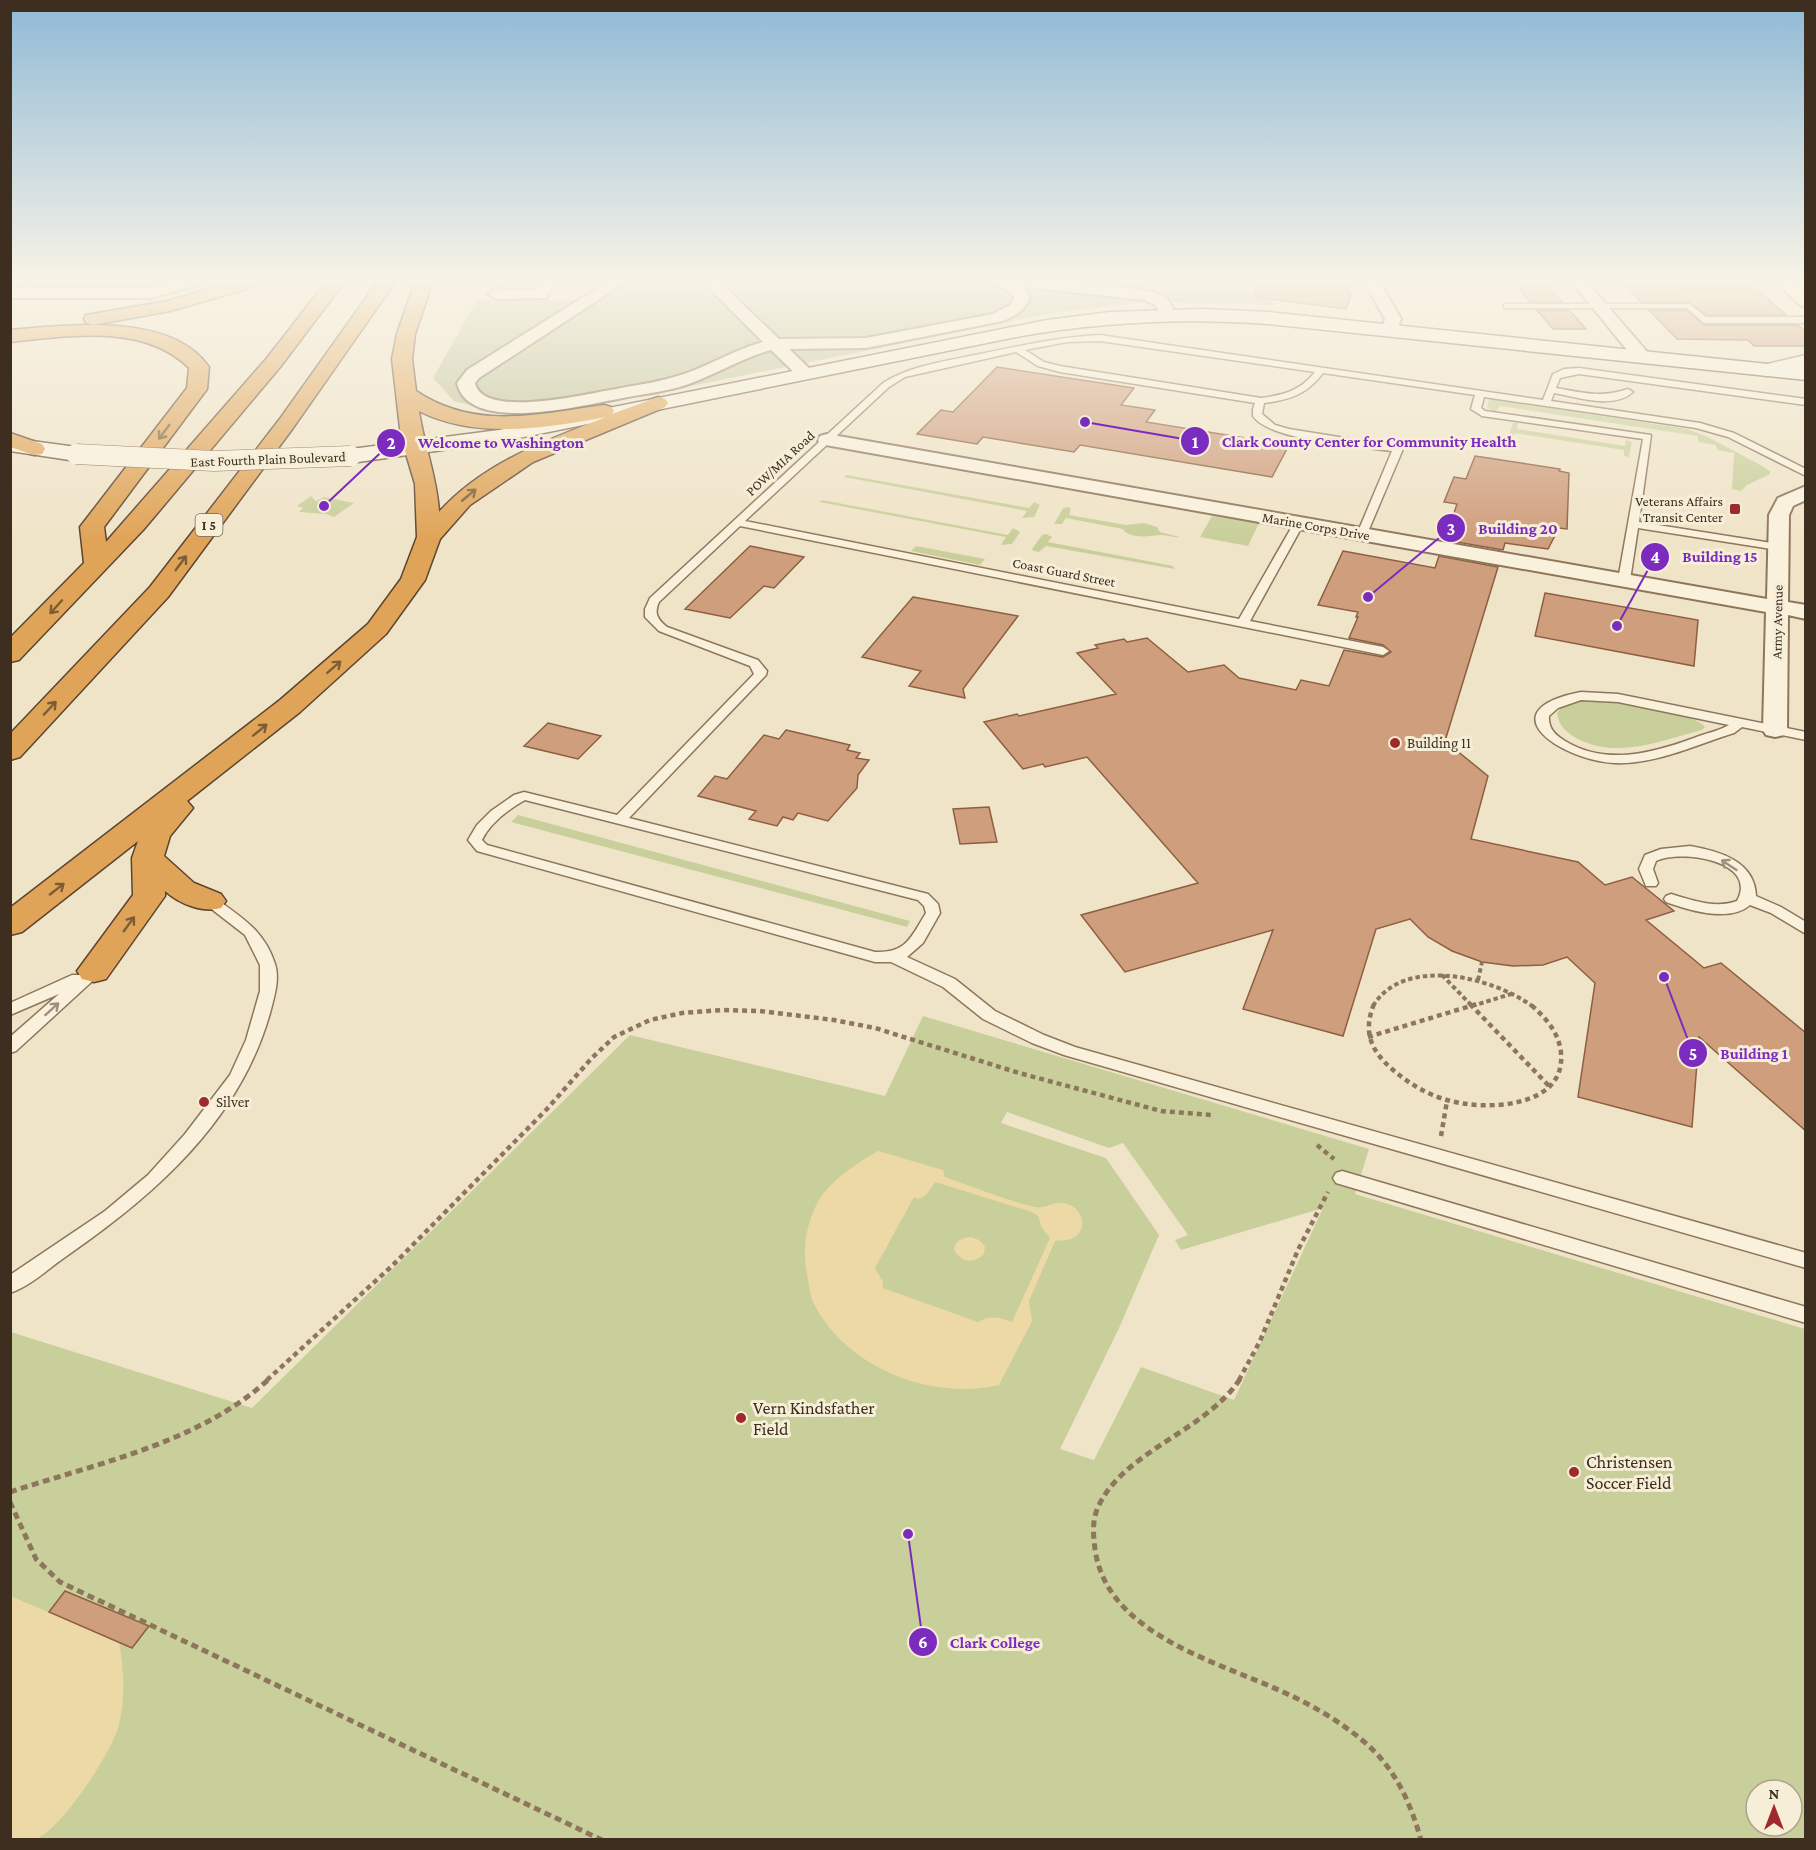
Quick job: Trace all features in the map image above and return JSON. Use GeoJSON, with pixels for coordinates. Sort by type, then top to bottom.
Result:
{"type":"FeatureCollection","features":[{"type":"Feature","properties":{"kind":"highway"},"geometry":{"type":"LineString","coordinates":[[96,563],[92,527],[196,388],[199,367]]}},
{"type":"Feature","properties":{"kind":"highway"},"geometry":{"type":"LineString","coordinates":[[10,654],[136,524],[269,367]]}},
{"type":"Feature","properties":{"kind":"highway","name":"I 5"},"geometry":{"type":"LineString","coordinates":[[10,751],[159,592],[325,367]]}},
{"type":"Feature","properties":{"kind":"highway"},"geometry":{"type":"LineString","coordinates":[[403,367],[412,437],[426,484],[429,537]]}},
{"type":"Feature","properties":{"kind":"highway"},"geometry":{"type":"LineString","coordinates":[[407,394],[421,406],[449,418],[493,422],[528,421],[658,403]]}},
{"type":"Feature","properties":{"kind":"highway"},"geometry":{"type":"LineString","coordinates":[[10,925],[290,706],[377,629],[413,580],[429,537],[462,500],[509,466],[592,428],[658,403]]}},
{"type":"Feature","properties":{"kind":"highway"},"geometry":{"type":"LineString","coordinates":[[10,439],[34,449]]}},
{"type":"Feature","properties":{"kind":"highway"},"geometry":{"type":"LineString","coordinates":[[94,971],[149,896],[148,858],[154,834],[223,759]]}},
{"type":"Feature","properties":{"kind":"highway"},"geometry":{"type":"LineString","coordinates":[[148,858],[183,890],[210,900]]}},
{"type":"Feature","properties":{"kind":"main road","name":"East Fourth Plain Boulevard"},"geometry":{"type":"LineString","coordinates":[[10,444],[76,454],[173,461],[351,456],[500,436],[833,367]]}},
{"type":"Feature","properties":{"kind":"main road","name":"East Fourth Plain Boulevard"},"geometry":{"type":"LineString","coordinates":[[1741,367],[1806,374]]}},
{"type":"Feature","properties":{"kind":"main road"},"geometry":{"type":"LineString","coordinates":[[1766,370],[1778,367]]}},
{"type":"Feature","properties":{"kind":"street"},"geometry":{"type":"LineString","coordinates":[[484,367],[473,374],[466,383],[468,392],[478,400],[495,406],[517,408],[549,407],[678,382],[718,367]]}},
{"type":"Feature","properties":{"kind":"street"},"geometry":{"type":"LineString","coordinates":[[799,367],[805,373]]}},
{"type":"Feature","properties":{"kind":"street","name":"Marine Corps Drive"},"geometry":{"type":"LineString","coordinates":[[827,440],[1806,612]]}},
{"type":"Feature","properties":{"kind":"street","name":"Army Avenue"},"geometry":{"type":"LineString","coordinates":[[1774,730],[1781,507],[1785,502],[1806,492]]}},
{"type":"Feature","properties":{"kind":"lane","name":"POW/MIA Road"},"geometry":{"type":"LineString","coordinates":[[621,819],[760,675],[760,670],[754,663],[663,629],[654,623],[649,616],[649,608],[654,600],[886,385],[903,375],[937,367]]}},
{"type":"Feature","properties":{"kind":"lane"},"geometry":{"type":"LineString","coordinates":[[1054,367],[1261,401],[1302,393],[1311,385],[1321,370]]}},
{"type":"Feature","properties":{"kind":"lane","name":"POW/MIA Road"},"geometry":{"type":"LineString","coordinates":[[1303,367],[1716,429],[1806,473]]}},
{"type":"Feature","properties":{"kind":"lane"},"geometry":{"type":"LineString","coordinates":[[1546,403],[1556,376],[1564,372],[1579,371],[1630,384],[1806,402]]}},
{"type":"Feature","properties":{"kind":"lane"},"geometry":{"type":"LineString","coordinates":[[1551,390],[1610,398],[1623,396],[1630,384]]}},
{"type":"Feature","properties":{"kind":"lane"},"geometry":{"type":"LineString","coordinates":[[1480,393],[1476,409],[1482,413],[1648,437],[1624,580]]}},
{"type":"Feature","properties":{"kind":"lane"},"geometry":{"type":"LineString","coordinates":[[1261,401],[1257,407],[1257,415],[1271,427],[1398,449],[1362,534]]}},
{"type":"Feature","properties":{"kind":"lane","name":"Coast Guard Street"},"geometry":{"type":"LineString","coordinates":[[739,523],[1383,651]]}},
{"type":"Feature","properties":{"kind":"lane"},"geometry":{"type":"LineString","coordinates":[[1243,623],[1299,523]]}},
{"type":"Feature","properties":{"kind":"lane"},"geometry":{"type":"LineString","coordinates":[[1634,524],[1778,548]]}},
{"type":"Feature","properties":{"kind":"lane"},"geometry":{"type":"LineString","coordinates":[[1740,723],[1729,730],[1639,758],[1619,759],[1581,752],[1562,744],[1548,734],[1542,718],[1549,707],[1562,699],[1592,695],[1618,698],[1806,736]]}},
{"type":"Feature","properties":{"kind":"lane"},"geometry":{"type":"LineString","coordinates":[[895,958],[911,950],[933,913],[931,904],[922,897],[524,796],[515,800],[480,830],[475,840],[482,848],[876,957],[895,958],[949,983],[989,1015],[1038,1039],[1070,1051],[1806,1261]]}},
{"type":"Feature","properties":{"kind":"lane"},"geometry":{"type":"LineString","coordinates":[[1652,883],[1646,869],[1650,858],[1664,852],[1693,851],[1725,861],[1740,873],[1748,886],[1746,898],[1735,906],[1717,910],[1695,907],[1671,899]]}},
{"type":"Feature","properties":{"kind":"lane"},"geometry":{"type":"LineString","coordinates":[[1746,898],[1776,910],[1806,929]]}},
{"type":"Feature","properties":{"kind":"lane"},"geometry":{"type":"LineString","coordinates":[[10,1285],[111,1216],[154,1180],[190,1139],[237,1077],[254,1040],[268,991],[268,965],[251,933],[210,900]]}},
{"type":"Feature","properties":{"kind":"lane"},"geometry":{"type":"LineString","coordinates":[[10,1010],[94,971]]}},
{"type":"Feature","properties":{"kind":"lane"},"geometry":{"type":"LineString","coordinates":[[10,1047],[94,971]]}},
{"type":"Feature","properties":{"kind":"lane"},"geometry":{"type":"LineString","coordinates":[[1342,1178],[1806,1315]]}},
{"type":"Feature","properties":{"kind":"path"},"geometry":{"type":"LineString","coordinates":[[1478,980],[1482,962]]}},
{"type":"Feature","properties":{"kind":"path"},"geometry":{"type":"LineString","coordinates":[[1442,975],[1550,1087]]}},
{"type":"Feature","properties":{"kind":"path"},"geometry":{"type":"LineString","coordinates":[[1442,975],[1478,980],[1513,994],[1541,1014],[1559,1039],[1562,1064],[1550,1087],[1524,1102],[1488,1107],[1448,1101],[1411,1085],[1383,1062],[1368,1037],[1368,1012],[1382,992],[1408,979],[1442,975]]}},
{"type":"Feature","properties":{"kind":"path"},"geometry":{"type":"LineString","coordinates":[[1368,1037],[1513,994]]}},
{"type":"Feature","properties":{"kind":"path"},"geometry":{"type":"LineString","coordinates":[[10,1492],[167,1441],[205,1424],[261,1386],[392,1266],[547,1109],[591,1059],[614,1037],[650,1020],[682,1013],[722,1010],[760,1011],[834,1020],[875,1028],[1019,1073],[1161,1111],[1222,1116]]}},
{"type":"Feature","properties":{"kind":"path"},"geometry":{"type":"LineString","coordinates":[[1437,1155],[1448,1101]]}},
{"type":"Feature","properties":{"kind":"path"},"geometry":{"type":"LineString","coordinates":[[1309,1142],[1332,1155],[1342,1178],[1324,1196],[1290,1267],[1246,1369],[1229,1394],[1209,1413],[1150,1454],[1114,1484],[1100,1504],[1093,1524],[1094,1553],[1104,1584],[1133,1618],[1154,1632],[1302,1702],[1358,1736],[1382,1759],[1400,1784],[1414,1815],[1421,1839]]}},
{"type":"Feature","properties":{"kind":"path"},"geometry":{"type":"LineString","coordinates":[[10,1502],[36,1559],[60,1582],[108,1607],[602,1839]]}},
{"type":"Feature","properties":{"kind":"green space"},"geometry":{"type":"Polygon","coordinates":[[[439,367],[784,367],[567,411],[504,413],[454,401],[433,378],[439,367]]]}},
{"type":"Feature","properties":{"kind":"green space"},"geometry":{"type":"Polygon","coordinates":[[[1489,399],[1687,429],[1708,437],[1762,466],[1770,471],[1770,474],[1747,485],[1741,491],[1732,489],[1734,453],[1717,450],[1716,445],[1698,442],[1698,436],[1500,406],[1496,412],[1487,408],[1489,399]]]}},
{"type":"Feature","properties":{"kind":"green space"},"geometry":{"type":"Polygon","coordinates":[[[1513,423],[1518,423],[1517,429],[1625,446],[1626,440],[1632,442],[1629,457],[1624,456],[1624,450],[1515,433],[1513,439],[1508,438],[1513,423]]]}},
{"type":"Feature","properties":{"kind":"green space"},"geometry":{"type":"Polygon","coordinates":[[[847,475],[1029,508],[1034,502],[1040,505],[1034,517],[1022,518],[1027,511],[844,477],[847,475]]]}},
{"type":"Feature","properties":{"kind":"green space"},"geometry":{"type":"Polygon","coordinates":[[[311,496],[316,501],[324,497],[354,503],[334,517],[326,514],[299,512],[303,508],[297,506],[311,496]]]}},
{"type":"Feature","properties":{"kind":"green space"},"geometry":{"type":"Polygon","coordinates":[[[822,500],[1008,535],[1013,528],[1020,532],[1012,544],[1001,545],[1006,537],[819,502],[822,500]]]}},
{"type":"Feature","properties":{"kind":"green space"},"geometry":{"type":"Polygon","coordinates":[[[1063,508],[1071,509],[1069,515],[1126,525],[1144,523],[1157,527],[1160,532],[1180,537],[1138,536],[1125,532],[1123,529],[1066,518],[1062,524],[1054,524],[1063,508]]]}},
{"type":"Feature","properties":{"kind":"green space"},"geometry":{"type":"Polygon","coordinates":[[[1212,516],[1259,523],[1248,546],[1200,537],[1212,516]]]}},
{"type":"Feature","properties":{"kind":"green space"},"geometry":{"type":"Polygon","coordinates":[[[1042,535],[1052,537],[1048,542],[1173,566],[1175,569],[1046,546],[1039,552],[1034,551],[1032,549],[1042,535]]]}},
{"type":"Feature","properties":{"kind":"green space"},"geometry":{"type":"Polygon","coordinates":[[[916,546],[985,559],[980,565],[911,551],[916,546]]]}},
{"type":"Feature","properties":{"kind":"green space"},"geometry":{"type":"Polygon","coordinates":[[[1578,699],[1666,711],[1698,721],[1705,727],[1702,730],[1641,746],[1610,748],[1595,745],[1571,735],[1559,722],[1557,713],[1561,707],[1578,699]]]}},
{"type":"Feature","properties":{"kind":"green space"},"geometry":{"type":"Polygon","coordinates":[[[518,815],[910,921],[907,927],[511,822],[518,815]]]}},
{"type":"Feature","properties":{"kind":"green space"},"geometry":{"type":"Polygon","coordinates":[[[923,1016],[1369,1149],[1355,1194],[1805,1329],[1805,1839],[11,1839],[11,1332],[252,1408],[630,1035],[885,1096],[923,1016]],[[1007,1112],[1001,1123],[1106,1158],[1159,1235],[1120,1326],[1060,1449],[1094,1460],[1141,1367],[1234,1400],[1323,1208],[1181,1250],[1175,1240],[1188,1235],[1123,1143],[1109,1148],[1007,1112]]]}},
{"type":"Feature","properties":{"kind":"sand"},"geometry":{"type":"Polygon","coordinates":[[[878,1151],[943,1170],[945,1177],[1034,1207],[1065,1203],[1081,1216],[1082,1226],[1078,1235],[1068,1240],[1055,1241],[1029,1301],[1032,1321],[999,1385],[973,1389],[945,1388],[918,1383],[892,1374],[868,1361],[846,1345],[827,1325],[813,1302],[805,1256],[806,1237],[811,1218],[819,1200],[831,1185],[878,1151]],[[935,1182],[926,1195],[919,1199],[914,1197],[875,1268],[883,1282],[883,1288],[978,1322],[987,1318],[995,1318],[1012,1322],[1050,1238],[1042,1228],[1038,1216],[1032,1212],[935,1182]]]}},
{"type":"Feature","properties":{"kind":"sand"},"geometry":{"type":"Polygon","coordinates":[[[971,1237],[979,1240],[985,1246],[984,1254],[968,1261],[961,1258],[954,1250],[960,1240],[971,1237]]]}},
{"type":"Feature","properties":{"kind":"sand"},"geometry":{"type":"Polygon","coordinates":[[[10,1596],[119,1642],[122,1664],[122,1707],[118,1728],[106,1755],[60,1820],[48,1831],[32,1840],[11,1839],[10,1596]]]}},
{"type":"Feature","properties":{"kind":"building"},"geometry":{"type":"Polygon","coordinates":[[[999,367],[1134,388],[1121,405],[1155,410],[1146,422],[1289,445],[1272,477],[1080,445],[1074,452],[983,437],[977,444],[917,434],[941,410],[953,412],[999,367]]]}},
{"type":"Feature","properties":{"kind":"building"},"geometry":{"type":"Polygon","coordinates":[[[1475,456],[1560,469],[1559,471],[1569,473],[1567,529],[1559,528],[1548,549],[1505,543],[1503,550],[1445,540],[1457,504],[1444,502],[1454,477],[1466,479],[1475,456]]]}},
{"type":"Feature","properties":{"kind":"building"},"geometry":{"type":"Polygon","coordinates":[[[750,546],[804,557],[774,588],[764,586],[730,618],[685,609],[750,546]]]}},
{"type":"Feature","properties":{"kind":"building"},"geometry":{"type":"Polygon","coordinates":[[[1343,551],[1435,568],[1439,556],[1498,567],[1445,741],[1488,776],[1471,839],[1578,862],[1605,885],[1632,877],[1674,911],[1646,920],[1704,968],[1721,963],[1806,1033],[1806,1131],[1699,1037],[1692,1127],[1578,1097],[1595,983],[1567,957],[1543,965],[1513,966],[1482,962],[1452,951],[1428,937],[1410,919],[1376,929],[1343,1036],[1243,1009],[1273,930],[1125,972],[1081,915],[1198,883],[1087,757],[1045,767],[1043,764],[1023,769],[984,722],[1116,694],[1077,653],[1098,648],[1095,645],[1124,639],[1127,642],[1147,638],[1188,672],[1224,665],[1239,678],[1296,690],[1301,680],[1329,686],[1344,650],[1383,657],[1391,652],[1383,645],[1349,638],[1358,612],[1318,605],[1343,551]]]}},
{"type":"Feature","properties":{"kind":"building"},"geometry":{"type":"Polygon","coordinates":[[[1545,593],[1698,620],[1694,666],[1535,636],[1545,593]]]}},
{"type":"Feature","properties":{"kind":"building"},"geometry":{"type":"Polygon","coordinates":[[[913,597],[1018,616],[963,689],[965,698],[909,686],[921,671],[862,657],[913,597]]]}},
{"type":"Feature","properties":{"kind":"building"},"geometry":{"type":"Polygon","coordinates":[[[548,723],[601,736],[578,759],[524,746],[548,723]]]}},
{"type":"Feature","properties":{"kind":"building"},"geometry":{"type":"Polygon","coordinates":[[[786,730],[850,745],[847,750],[860,753],[856,758],[869,760],[858,775],[857,788],[828,821],[798,813],[793,820],[783,817],[777,826],[749,819],[756,811],[698,796],[715,776],[727,779],[764,735],[779,739],[786,730]]]}},
{"type":"Feature","properties":{"kind":"building"},"geometry":{"type":"Polygon","coordinates":[[[989,807],[997,842],[960,844],[953,809],[989,807]]]}},
{"type":"Feature","properties":{"kind":"building"},"geometry":{"type":"Polygon","coordinates":[[[65,1591],[149,1626],[132,1648],[49,1612],[65,1591]]]}},
{"type":"Feature","properties":{"kind":"place","name":"Clark County Center for Community Health"},"geometry":{"type":"Point","coordinates":[1085,422]}},
{"type":"Feature","properties":{"kind":"place","name":"Welcome to Washington"},"geometry":{"type":"Point","coordinates":[324,506]}},
{"type":"Feature","properties":{"kind":"place","name":"Veterans Affairs Transit Center"},"geometry":{"type":"Point","coordinates":[1735,509]}},
{"type":"Feature","properties":{"kind":"place","name":"Building 20"},"geometry":{"type":"Point","coordinates":[1368,597]}},
{"type":"Feature","properties":{"kind":"place","name":"Building 15"},"geometry":{"type":"Point","coordinates":[1617,626]}},
{"type":"Feature","properties":{"kind":"place","name":"Building 11"},"geometry":{"type":"Point","coordinates":[1395,743]}},
{"type":"Feature","properties":{"kind":"place","name":"Building 1"},"geometry":{"type":"Point","coordinates":[1664,977]}},
{"type":"Feature","properties":{"kind":"place","name":"Silver"},"geometry":{"type":"Point","coordinates":[204,1102]}},
{"type":"Feature","properties":{"kind":"place","name":"Vern Kindsfather Field"},"geometry":{"type":"Point","coordinates":[741,1418]}},
{"type":"Feature","properties":{"kind":"place","name":"Christensen Soccer Field"},"geometry":{"type":"Point","coordinates":[1574,1472]}},
{"type":"Feature","properties":{"kind":"place","name":"Clark College"},"geometry":{"type":"Point","coordinates":[908,1534]}}]}
